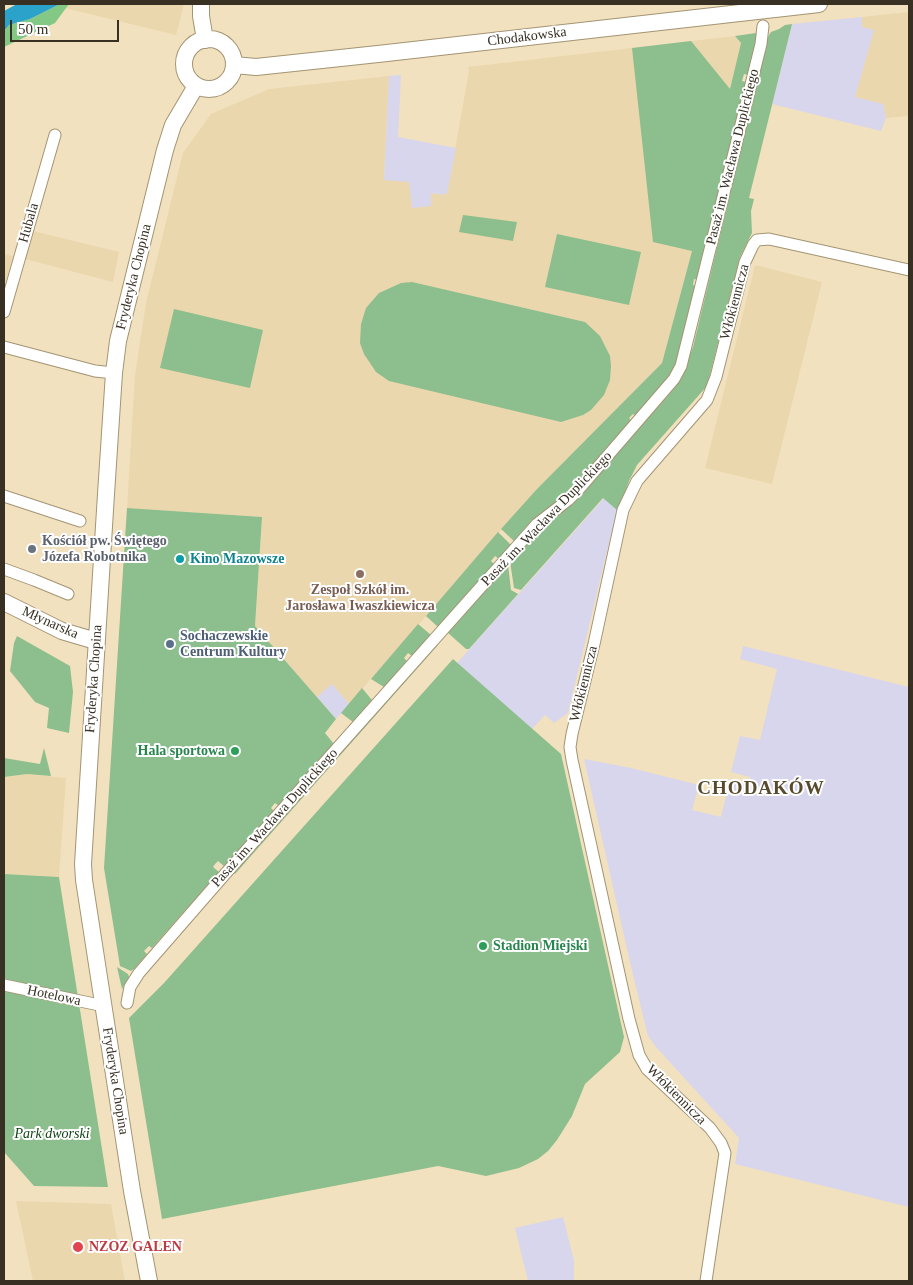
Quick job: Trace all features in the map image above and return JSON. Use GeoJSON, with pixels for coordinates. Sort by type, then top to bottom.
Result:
{"type":"FeatureCollection","features":[{"type":"Feature","properties":{"kind":"main road"},"geometry":{"type":"LineString","coordinates":[[200,4],[205,40]]}},
{"type":"Feature","properties":{"kind":"main road","name":"Chodakowska"},"geometry":{"type":"LineString","coordinates":[[234,65],[256,67],[819,4]]}},
{"type":"Feature","properties":{"kind":"main road"},"geometry":{"type":"LineString","coordinates":[[216,40],[226,46],[232,54],[234,65],[231,78],[221,86],[209,90],[196,86],[192,82],[186,72],[185,60],[190,49],[199,42],[216,40]]}},
{"type":"Feature","properties":{"kind":"main road","name":"Fryderyka Chopina"},"geometry":{"type":"LineString","coordinates":[[148,1281],[132,1191],[83,864],[96,641],[114,373],[118,341],[165,150],[174,125],[196,86]]}},
{"type":"Feature","properties":{"kind":"main road","name":"Młynarska"},"geometry":{"type":"LineString","coordinates":[[4,602],[62,631],[96,641]]}},
{"type":"Feature","properties":{"kind":"street","name":"Pasaż im. Wacława Duplickiego"},"geometry":{"type":"LineString","coordinates":[[127,1003],[130,987],[139,972],[522,541],[542,520],[574,495],[674,379],[681,366],[758,54],[763,26]]}},
{"type":"Feature","properties":{"kind":"street","name":"Hubala"},"geometry":{"type":"LineString","coordinates":[[4,312],[55,135]]}},
{"type":"Feature","properties":{"kind":"street","name":"Włókiennicza"},"geometry":{"type":"LineString","coordinates":[[706,1281],[725,1153],[721,1142],[710,1128],[647,1069],[639,1055],[629,1019],[572,760],[570,747],[573,726],[594,644],[623,510],[637,481],[709,396],[716,377],[745,262],[753,245],[757,240],[769,239],[909,270]]}},
{"type":"Feature","properties":{"kind":"street"},"geometry":{"type":"LineString","coordinates":[[4,348],[95,371],[114,373]]}},
{"type":"Feature","properties":{"kind":"street"},"geometry":{"type":"LineString","coordinates":[[4,496],[80,521]]}},
{"type":"Feature","properties":{"kind":"street"},"geometry":{"type":"LineString","coordinates":[[4,569],[68,594]]}},
{"type":"Feature","properties":{"kind":"street","name":"Hotelowa"},"geometry":{"type":"LineString","coordinates":[[4,986],[104,1006]]}},
{"type":"Feature","properties":{"kind":"shaded area"},"geometry":{"type":"Polygon","coordinates":[[[69,4],[184,4],[176,35],[65,8],[69,4]]]}},
{"type":"Feature","properties":{"kind":"shaded area"},"geometry":{"type":"Polygon","coordinates":[[[909,12],[909,116],[886,118],[883,104],[855,97],[873,30],[862,27],[862,17],[909,12]]]}},
{"type":"Feature","properties":{"kind":"shaded area"},"geometry":{"type":"Polygon","coordinates":[[[862,17],[862,27],[874,30],[855,97],[883,104],[886,118],[881,131],[772,104],[792,24],[862,17]]]}},
{"type":"Feature","properties":{"kind":"shaded area"},"geometry":{"type":"Polygon","coordinates":[[[735,36],[741,43],[692,251],[662,363],[537,489],[349,704],[333,685],[317,697],[255,626],[262,517],[127,508],[135,375],[146,303],[183,153],[211,114],[269,89],[389,76],[384,180],[409,181],[431,206],[431,193],[447,194],[469,71],[468,67],[735,36]]]}},
{"type":"Feature","properties":{"kind":"shaded area"},"geometry":{"type":"Polygon","coordinates":[[[401,75],[398,137],[456,148],[447,194],[431,193],[431,206],[412,208],[409,182],[384,180],[389,76],[401,75]]]}},
{"type":"Feature","properties":{"kind":"shaded area"},"geometry":{"type":"Polygon","coordinates":[[[33,231],[119,252],[113,282],[25,259],[33,231]]]}},
{"type":"Feature","properties":{"kind":"shaded area"},"geometry":{"type":"Polygon","coordinates":[[[4,254],[13,256],[4,288],[4,254]]]}},
{"type":"Feature","properties":{"kind":"shaded area"},"geometry":{"type":"Polygon","coordinates":[[[755,265],[822,282],[772,484],[705,468],[755,265]]]}},
{"type":"Feature","properties":{"kind":"shaded area"},"geometry":{"type":"Polygon","coordinates":[[[604,498],[617,510],[568,713],[554,723],[545,715],[532,729],[457,663],[604,498]]]}},
{"type":"Feature","properties":{"kind":"shaded area"},"geometry":{"type":"Polygon","coordinates":[[[743,646],[909,687],[909,1207],[735,1164],[739,1138],[648,1036],[584,759],[631,768],[699,785],[692,810],[721,817],[730,781],[748,785],[750,777],[731,772],[740,736],[760,740],[777,669],[740,659],[743,646]]]}},
{"type":"Feature","properties":{"kind":"shaded area"},"geometry":{"type":"Polygon","coordinates":[[[332,684],[349,704],[336,719],[317,697],[332,684]]]}},
{"type":"Feature","properties":{"kind":"shaded area"},"geometry":{"type":"Polygon","coordinates":[[[27,774],[66,778],[59,877],[4,874],[4,777],[27,774]]]}},
{"type":"Feature","properties":{"kind":"shaded area"},"geometry":{"type":"Polygon","coordinates":[[[16,1201],[111,1204],[125,1281],[33,1281],[16,1201]]]}},
{"type":"Feature","properties":{"kind":"shaded area"},"geometry":{"type":"Polygon","coordinates":[[[563,1217],[574,1261],[574,1281],[528,1281],[515,1228],[563,1217]]]}},
{"type":"Feature","properties":{"kind":"green space"},"geometry":{"type":"Polygon","coordinates":[[[60,4],[69,4],[55,23],[4,47],[4,31],[9,25],[30,19],[60,4]]]}},
{"type":"Feature","properties":{"kind":"green space"},"geometry":{"type":"Polygon","coordinates":[[[792,24],[749,198],[754,199],[751,211],[752,233],[740,257],[707,386],[637,465],[620,507],[617,510],[603,498],[521,590],[514,588],[510,561],[545,523],[569,507],[578,498],[672,391],[681,378],[693,347],[768,37],[771,32],[785,25],[792,24]]]}},
{"type":"Feature","properties":{"kind":"green space"},"geometry":{"type":"Polygon","coordinates":[[[758,34],[748,75],[744,74],[742,81],[746,82],[699,280],[694,279],[693,285],[697,286],[678,361],[668,379],[636,416],[633,414],[629,418],[632,421],[564,497],[530,523],[514,541],[501,529],[537,489],[662,363],[692,251],[653,242],[632,48],[691,41],[730,89],[741,43],[735,36],[758,34]]]}},
{"type":"Feature","properties":{"kind":"green space"},"geometry":{"type":"Polygon","coordinates":[[[463,215],[517,222],[513,241],[459,232],[463,215]]]}},
{"type":"Feature","properties":{"kind":"green space"},"geometry":{"type":"Polygon","coordinates":[[[557,234],[641,252],[629,305],[545,287],[557,234]]]}},
{"type":"Feature","properties":{"kind":"green space"},"geometry":{"type":"Polygon","coordinates":[[[412,282],[585,322],[600,336],[610,356],[610,380],[604,395],[591,410],[583,415],[561,422],[389,381],[376,372],[364,354],[360,343],[361,324],[366,308],[379,293],[401,283],[412,282]]]}},
{"type":"Feature","properties":{"kind":"green space"},"geometry":{"type":"Polygon","coordinates":[[[174,309],[263,330],[250,388],[160,368],[174,309]]]}},
{"type":"Feature","properties":{"kind":"green space"},"geometry":{"type":"Polygon","coordinates":[[[127,508],[262,517],[255,626],[336,719],[325,733],[334,744],[279,806],[275,803],[271,808],[274,811],[225,867],[218,861],[215,864],[213,867],[219,872],[152,948],[149,946],[144,951],[147,954],[131,971],[120,966],[104,868],[127,508]]]}},
{"type":"Feature","properties":{"kind":"green space"},"geometry":{"type":"Polygon","coordinates":[[[498,532],[511,545],[499,559],[495,556],[491,561],[494,564],[438,627],[426,616],[498,532]]]}},
{"type":"Feature","properties":{"kind":"green space"},"geometry":{"type":"Polygon","coordinates":[[[508,565],[511,590],[518,594],[469,649],[466,649],[447,632],[508,565]]]}},
{"type":"Feature","properties":{"kind":"green space"},"geometry":{"type":"Polygon","coordinates":[[[418,624],[431,635],[412,656],[408,653],[404,658],[407,661],[384,687],[371,679],[418,624]]]}},
{"type":"Feature","properties":{"kind":"green space"},"geometry":{"type":"Polygon","coordinates":[[[17,636],[70,666],[73,692],[69,733],[47,728],[49,708],[35,702],[10,671],[14,643],[17,636]]]}},
{"type":"Feature","properties":{"kind":"green space"},"geometry":{"type":"Polygon","coordinates":[[[438,645],[235,874],[234,873],[438,645]]]}},
{"type":"Feature","properties":{"kind":"green space"},"geometry":{"type":"Polygon","coordinates":[[[453,659],[561,754],[624,1037],[620,1052],[585,1084],[572,1116],[548,1151],[538,1159],[519,1168],[486,1176],[438,1166],[162,1219],[129,1018],[164,983],[453,659]]]}},
{"type":"Feature","properties":{"kind":"green space"},"geometry":{"type":"Polygon","coordinates":[[[362,688],[372,700],[353,722],[341,713],[362,688]]]}},
{"type":"Feature","properties":{"kind":"green space"},"geometry":{"type":"Polygon","coordinates":[[[44,748],[51,776],[27,774],[4,777],[4,758],[40,764],[44,748]]]}},
{"type":"Feature","properties":{"kind":"green space","name":"Park dworski"},"geometry":{"type":"Polygon","coordinates":[[[4,874],[59,877],[108,1187],[34,1186],[4,1152],[4,874]]]}},
{"type":"Feature","properties":{"kind":"green space"},"geometry":{"type":"Polygon","coordinates":[[[117,967],[128,974],[129,977],[122,989],[117,967]]]}},
{"type":"Feature","properties":{"kind":"water"},"geometry":{"type":"Polygon","coordinates":[[[17,4],[60,4],[30,19],[9,25],[4,31],[4,11],[17,4]]]}},
{"type":"Feature","properties":{"kind":"place","name":"Kościół pw. Świętego Józefa Robotnika"},"geometry":{"type":"Point","coordinates":[32,549]}},
{"type":"Feature","properties":{"kind":"place","name":"Kino Mazowsze"},"geometry":{"type":"Point","coordinates":[180,559]}},
{"type":"Feature","properties":{"kind":"place","name":"Zespoł Szkół im. Jarosława Iwaszkiewicza"},"geometry":{"type":"Point","coordinates":[360,574]}},
{"type":"Feature","properties":{"kind":"place","name":"Sochaczewskie Centrum Kultury"},"geometry":{"type":"Point","coordinates":[170,644]}},
{"type":"Feature","properties":{"kind":"place","name":"Hala sportowa"},"geometry":{"type":"Point","coordinates":[235,751]}},
{"type":"Feature","properties":{"kind":"place","name":"Stadion Miejski"},"geometry":{"type":"Point","coordinates":[483,946]}},
{"type":"Feature","properties":{"kind":"place","name":"NZOZ GALEN"},"geometry":{"type":"Point","coordinates":[78,1247]}},
{"type":"Feature","properties":{"kind":"district","name":"CHODAKÓW"},"geometry":{"type":"Point","coordinates":[761,789]}}]}
